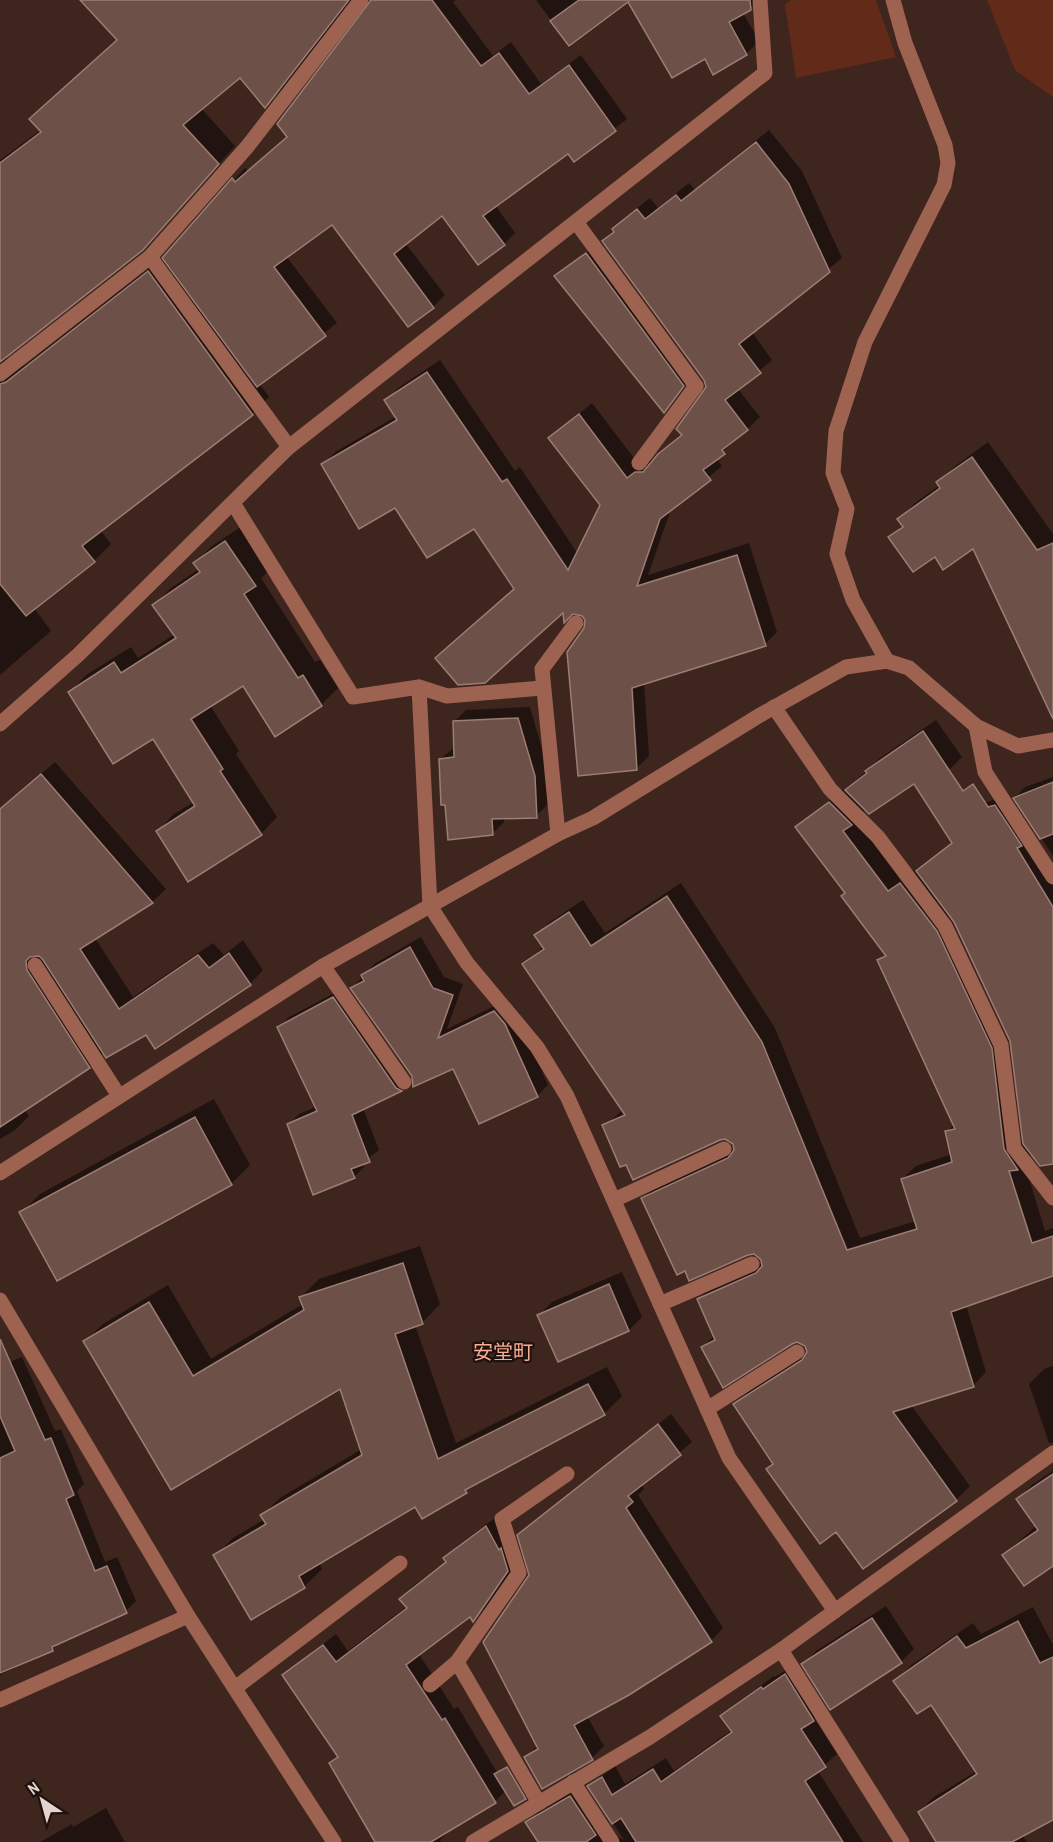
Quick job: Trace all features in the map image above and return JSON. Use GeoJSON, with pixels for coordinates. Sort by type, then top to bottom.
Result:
{"type":"FeatureCollection","features":[{"type":"Feature","properties":{"kind":"street"},"geometry":{"type":"LineString","coordinates":[[0,374],[150,257],[247,147],[361,0]]}},
{"type":"Feature","properties":{"kind":"street"},"geometry":{"type":"LineString","coordinates":[[0,724],[78,655],[289,447],[765,74],[760,0]]}},
{"type":"Feature","properties":{"kind":"street"},"geometry":{"type":"LineString","coordinates":[[887,661],[853,600],[837,554],[847,509],[833,473],[836,431],[865,342],[944,185],[948,163],[945,145],[904,43],[892,0]]}},
{"type":"Feature","properties":{"kind":"street"},"geometry":{"type":"LineString","coordinates":[[576,222],[696,386],[639,463]]}},
{"type":"Feature","properties":{"kind":"street"},"geometry":{"type":"LineString","coordinates":[[150,257],[289,447]]}},
{"type":"Feature","properties":{"kind":"street"},"geometry":{"type":"LineString","coordinates":[[233,503],[353,697],[419,687],[447,696],[542,688]]}},
{"type":"Feature","properties":{"kind":"street"},"geometry":{"type":"LineString","coordinates":[[558,834],[542,688],[542,669],[576,623]]}},
{"type":"Feature","properties":{"kind":"street"},"geometry":{"type":"LineString","coordinates":[[0,1173],[323,966],[558,834],[593,818],[774,707],[846,667],[887,661],[909,668],[976,726],[1018,746],[1053,740]]}},
{"type":"Feature","properties":{"kind":"street"},"geometry":{"type":"LineString","coordinates":[[419,687],[430,906],[467,963],[537,1047],[567,1096],[729,1458],[835,1611]]}},
{"type":"Feature","properties":{"kind":"street"},"geometry":{"type":"LineString","coordinates":[[774,707],[830,789],[878,837],[945,926],[1001,1045],[1014,1148],[1053,1198]]}},
{"type":"Feature","properties":{"kind":"street"},"geometry":{"type":"LineString","coordinates":[[976,726],[985,772],[1053,877]]}},
{"type":"Feature","properties":{"kind":"street"},"geometry":{"type":"LineString","coordinates":[[35,966],[119,1096]]}},
{"type":"Feature","properties":{"kind":"street"},"geometry":{"type":"LineString","coordinates":[[323,966],[404,1082]]}},
{"type":"Feature","properties":{"kind":"street"},"geometry":{"type":"LineString","coordinates":[[614,1200],[724,1149]]}},
{"type":"Feature","properties":{"kind":"street"},"geometry":{"type":"LineString","coordinates":[[660,1304],[752,1264]]}},
{"type":"Feature","properties":{"kind":"street"},"geometry":{"type":"LineString","coordinates":[[0,1300],[188,1616],[334,1842]]}},
{"type":"Feature","properties":{"kind":"street"},"geometry":{"type":"LineString","coordinates":[[707,1409],[797,1352]]}},
{"type":"Feature","properties":{"kind":"street"},"geometry":{"type":"LineString","coordinates":[[473,1842],[650,1737],[781,1650],[1053,1453]]}},
{"type":"Feature","properties":{"kind":"street"},"geometry":{"type":"LineString","coordinates":[[430,1685],[457,1662],[519,1573],[502,1519],[567,1474]]}},
{"type":"Feature","properties":{"kind":"street"},"geometry":{"type":"LineString","coordinates":[[235,1688],[400,1563]]}},
{"type":"Feature","properties":{"kind":"street"},"geometry":{"type":"LineString","coordinates":[[0,1700],[188,1616]]}},
{"type":"Feature","properties":{"kind":"street"},"geometry":{"type":"LineString","coordinates":[[781,1650],[902,1842]]}},
{"type":"Feature","properties":{"kind":"street"},"geometry":{"type":"LineString","coordinates":[[457,1662],[539,1803]]}},
{"type":"Feature","properties":{"kind":"street"},"geometry":{"type":"LineString","coordinates":[[573,1782],[612,1842]]}},
{"type":"Feature","properties":{"kind":"shaded area"},"geometry":{"type":"Polygon","coordinates":[[[791,0],[876,0],[896,57],[796,78],[785,5],[791,0]]]}},
{"type":"Feature","properties":{"kind":"shaded area"},"geometry":{"type":"Polygon","coordinates":[[[987,0],[1053,0],[1053,97],[1015,70],[987,0]]]}},
{"type":"Feature","properties":{"kind":"building"},"geometry":{"type":"Polygon","coordinates":[[[80,0],[349,0],[265,108],[240,78],[183,125],[219,164],[143,250],[0,362],[0,163],[41,132],[29,119],[117,40],[80,0]]]}},
{"type":"Feature","properties":{"kind":"building"},"geometry":{"type":"Polygon","coordinates":[[[371,0],[432,0],[481,66],[499,53],[529,94],[569,65],[616,131],[574,162],[568,154],[483,216],[505,245],[478,265],[442,216],[394,254],[434,308],[408,327],[332,225],[274,267],[326,336],[257,387],[162,258],[232,178],[235,182],[287,137],[277,124],[371,0]]]}},
{"type":"Feature","properties":{"kind":"building"},"geometry":{"type":"Polygon","coordinates":[[[579,0],[750,0],[751,10],[729,22],[747,55],[713,75],[705,59],[672,78],[628,2],[569,46],[550,21],[579,0]]]}},
{"type":"Feature","properties":{"kind":"building"},"geometry":{"type":"Polygon","coordinates":[[[756,142],[789,184],[830,272],[739,344],[761,373],[725,400],[748,430],[722,450],[725,454],[703,470],[711,480],[660,519],[637,586],[737,555],[766,646],[632,688],[637,770],[578,776],[567,652],[584,628],[585,620],[582,616],[573,614],[564,623],[563,613],[485,683],[458,685],[435,658],[514,589],[474,529],[427,558],[395,508],[359,529],[321,464],[397,420],[384,400],[427,372],[502,482],[507,479],[568,570],[600,505],[548,438],[579,414],[627,478],[635,472],[643,472],[658,454],[682,435],[676,429],[706,387],[704,380],[602,241],[614,232],[612,229],[637,209],[645,219],[676,195],[681,201],[756,142]]]}},
{"type":"Feature","properties":{"kind":"building"},"geometry":{"type":"Polygon","coordinates":[[[586,253],[684,386],[664,413],[554,276],[586,253]]]}},
{"type":"Feature","properties":{"kind":"building"},"geometry":{"type":"Polygon","coordinates":[[[148,271],[253,415],[82,546],[95,562],[26,616],[0,584],[0,384],[6,382],[148,271]]]}},
{"type":"Feature","properties":{"kind":"building"},"geometry":{"type":"Polygon","coordinates":[[[972,457],[1037,550],[1053,543],[1053,719],[973,549],[943,570],[935,557],[913,572],[888,537],[903,527],[897,519],[940,488],[936,482],[972,457]]]}},
{"type":"Feature","properties":{"kind":"building"},"geometry":{"type":"Polygon","coordinates":[[[225,541],[256,586],[244,594],[298,678],[303,675],[322,706],[275,737],[243,686],[191,719],[223,769],[220,771],[262,835],[188,882],[156,831],[195,806],[153,739],[113,764],[68,692],[114,662],[121,673],[176,638],[152,605],[200,572],[193,563],[225,541]]]}},
{"type":"Feature","properties":{"kind":"building"},"geometry":{"type":"Polygon","coordinates":[[[518,718],[535,776],[537,818],[492,819],[493,835],[448,840],[445,805],[441,805],[439,759],[454,757],[453,721],[518,718]]]}},
{"type":"Feature","properties":{"kind":"building"},"geometry":{"type":"Polygon","coordinates":[[[923,731],[963,791],[973,784],[988,807],[995,805],[1022,846],[1017,848],[1053,907],[1053,1164],[1040,1166],[1023,1144],[1010,1041],[954,922],[916,871],[952,843],[914,784],[869,814],[845,790],[867,773],[865,771],[923,731]]]}},
{"type":"Feature","properties":{"kind":"building"},"geometry":{"type":"Polygon","coordinates":[[[41,774],[153,903],[80,949],[119,1009],[198,955],[209,968],[229,953],[251,985],[155,1049],[146,1035],[106,1058],[43,960],[39,956],[30,957],[26,961],[27,970],[90,1068],[0,1127],[0,809],[41,774]]]}},
{"type":"Feature","properties":{"kind":"building"},"geometry":{"type":"Polygon","coordinates":[[[1053,782],[1053,834],[1040,839],[1013,798],[1053,782]]]}},
{"type":"Feature","properties":{"kind":"building"},"geometry":{"type":"Polygon","coordinates":[[[829,802],[852,825],[843,831],[888,891],[900,883],[937,931],[992,1048],[1004,1149],[1018,1170],[1009,1171],[1032,1243],[1053,1236],[1053,1276],[951,1312],[974,1387],[893,1412],[957,1501],[863,1569],[836,1532],[820,1544],[766,1469],[773,1464],[733,1404],[802,1360],[807,1352],[805,1346],[797,1342],[792,1344],[723,1388],[701,1347],[715,1340],[697,1299],[756,1273],[762,1266],[761,1260],[754,1254],[748,1255],[689,1281],[685,1271],[677,1275],[641,1198],[728,1158],[734,1150],[733,1144],[725,1139],[720,1140],[633,1180],[626,1165],[620,1167],[602,1125],[625,1115],[522,964],[544,949],[534,935],[569,912],[591,946],[667,896],[762,1042],[847,1250],[917,1229],[901,1179],[952,1162],[945,1131],[955,1129],[877,960],[886,956],[841,896],[845,893],[795,827],[829,802]]]}},
{"type":"Feature","properties":{"kind":"building"},"geometry":{"type":"Polygon","coordinates":[[[410,947],[433,988],[453,995],[438,1038],[494,1011],[505,1024],[538,1097],[479,1124],[453,1069],[413,1087],[412,1076],[350,988],[364,981],[361,975],[410,947]]]}},
{"type":"Feature","properties":{"kind":"building"},"geometry":{"type":"Polygon","coordinates":[[[333,997],[396,1088],[402,1091],[352,1115],[370,1162],[351,1169],[355,1178],[313,1195],[287,1124],[317,1111],[277,1027],[333,997]]]}},
{"type":"Feature","properties":{"kind":"building"},"geometry":{"type":"Polygon","coordinates":[[[195,1117],[232,1185],[57,1281],[19,1212],[195,1117]]]}},
{"type":"Feature","properties":{"kind":"building"},"geometry":{"type":"Polygon","coordinates":[[[403,1263],[423,1324],[395,1334],[438,1459],[588,1384],[605,1415],[465,1490],[467,1493],[422,1519],[415,1507],[299,1576],[305,1588],[251,1620],[213,1555],[266,1524],[260,1515],[362,1455],[340,1389],[171,1490],[83,1341],[149,1302],[193,1376],[304,1310],[299,1297],[403,1263]]]}},
{"type":"Feature","properties":{"kind":"building"},"geometry":{"type":"Polygon","coordinates":[[[609,1284],[629,1331],[558,1362],[537,1315],[609,1284]]]}},
{"type":"Feature","properties":{"kind":"building"},"geometry":{"type":"Polygon","coordinates":[[[0,1339],[45,1440],[51,1438],[74,1495],[66,1499],[95,1571],[107,1566],[127,1613],[52,1647],[53,1651],[0,1673],[0,1458],[15,1451],[0,1416],[0,1339]]]}},
{"type":"Feature","properties":{"kind":"building"},"geometry":{"type":"Polygon","coordinates":[[[658,1424],[681,1455],[628,1496],[633,1502],[626,1508],[712,1642],[629,1695],[574,1725],[593,1760],[542,1789],[524,1757],[538,1749],[483,1642],[529,1575],[517,1535],[658,1424]]]}},
{"type":"Feature","properties":{"kind":"building"},"geometry":{"type":"Polygon","coordinates":[[[1053,1474],[1053,1566],[1024,1586],[1002,1555],[1038,1530],[1016,1499],[1053,1474]]]}},
{"type":"Feature","properties":{"kind":"building"},"geometry":{"type":"Polygon","coordinates":[[[486,1526],[499,1550],[501,1548],[508,1571],[473,1622],[470,1617],[406,1665],[442,1720],[445,1718],[496,1803],[431,1842],[375,1842],[329,1763],[338,1757],[282,1675],[323,1645],[336,1662],[407,1608],[399,1599],[446,1562],[443,1558],[486,1526]]]}},
{"type":"Feature","properties":{"kind":"building"},"geometry":{"type":"Polygon","coordinates":[[[872,1618],[902,1663],[830,1710],[801,1664],[872,1618]]]}},
{"type":"Feature","properties":{"kind":"building"},"geometry":{"type":"Polygon","coordinates":[[[1018,1621],[1040,1663],[1053,1657],[1053,1820],[1012,1842],[936,1842],[918,1812],[977,1774],[931,1705],[917,1714],[893,1681],[957,1636],[966,1648],[1018,1621]]]}},
{"type":"Feature","properties":{"kind":"building"},"geometry":{"type":"Polygon","coordinates":[[[785,1674],[814,1721],[801,1729],[826,1767],[805,1781],[843,1842],[636,1842],[621,1818],[612,1824],[587,1786],[602,1777],[612,1795],[653,1769],[661,1782],[732,1732],[720,1716],[761,1687],[763,1689],[785,1674]]]}},
{"type":"Feature","properties":{"kind":"building"},"geometry":{"type":"Polygon","coordinates":[[[507,1767],[526,1799],[514,1806],[494,1774],[507,1767]]]}},
{"type":"Feature","properties":{"kind":"building"},"geometry":{"type":"Polygon","coordinates":[[[570,1796],[596,1835],[586,1842],[538,1842],[525,1822],[570,1796]]]}},
{"type":"Feature","properties":{"kind":"district","name":"安堂町"},"geometry":{"type":"Point","coordinates":[503,1351]}}]}
